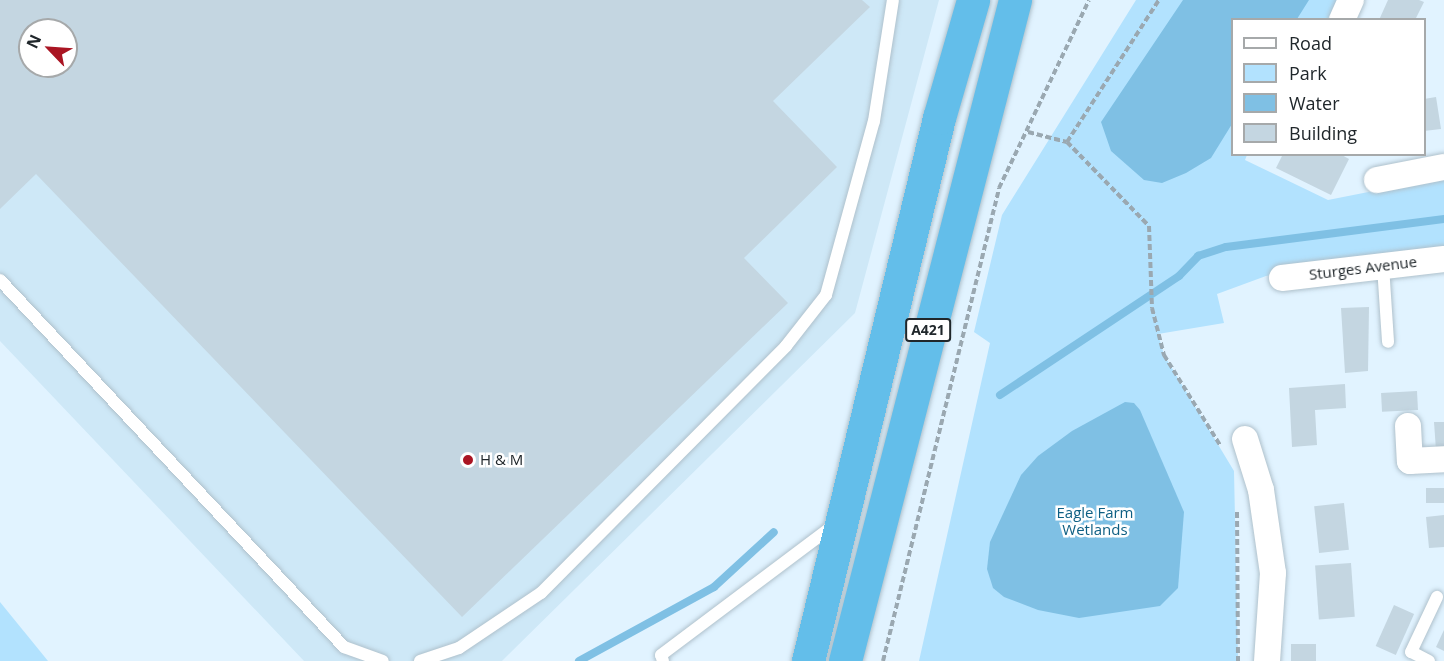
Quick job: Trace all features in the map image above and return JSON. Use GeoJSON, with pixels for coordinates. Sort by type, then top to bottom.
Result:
{"type":"FeatureCollection","features":[{"type":"Feature","properties":{"kind":"highway","name":"A421"},"geometry":{"type":"LineString","coordinates":[[808,661],[939,118],[973,0]]}},
{"type":"Feature","properties":{"kind":"highway","name":"A421"},"geometry":{"type":"LineString","coordinates":[[845,661],[1015,0]]}},
{"type":"Feature","properties":{"kind":"street"},"geometry":{"type":"LineString","coordinates":[[1343,18],[1352,0]]}},
{"type":"Feature","properties":{"kind":"street"},"geometry":{"type":"LineString","coordinates":[[1377,180],[1444,167]]}},
{"type":"Feature","properties":{"kind":"street","name":"Sturges Avenue"},"geometry":{"type":"LineString","coordinates":[[1282,278],[1444,259]]}},
{"type":"Feature","properties":{"kind":"street"},"geometry":{"type":"LineString","coordinates":[[1408,426],[1410,461],[1444,459]]}},
{"type":"Feature","properties":{"kind":"street"},"geometry":{"type":"LineString","coordinates":[[1235,446],[1261,490],[1273,573],[1267,661]]}},
{"type":"Feature","properties":{"kind":"lane"},"geometry":{"type":"LineString","coordinates":[[420,661],[459,648],[541,593],[786,346],[826,295],[874,121],[893,0]]}},
{"type":"Feature","properties":{"kind":"lane"},"geometry":{"type":"LineString","coordinates":[[1383,266],[1388,342]]}},
{"type":"Feature","properties":{"kind":"lane"},"geometry":{"type":"LineString","coordinates":[[0,280],[344,647],[383,661]]}},
{"type":"Feature","properties":{"kind":"lane"},"geometry":{"type":"LineString","coordinates":[[663,661],[661,655],[842,520]]}},
{"type":"Feature","properties":{"kind":"lane"},"geometry":{"type":"LineString","coordinates":[[1429,661],[1411,652],[1437,597]]}},
{"type":"Feature","properties":{"kind":"path"},"geometry":{"type":"LineString","coordinates":[[883,661],[999,188],[1028,132],[1089,0]]}},
{"type":"Feature","properties":{"kind":"path"},"geometry":{"type":"LineString","coordinates":[[1067,142],[1159,0]]}},
{"type":"Feature","properties":{"kind":"path"},"geometry":{"type":"LineString","coordinates":[[1028,132],[1067,142],[1149,226],[1152,308],[1164,355],[1235,446]]}},
{"type":"Feature","properties":{"kind":"path"},"geometry":{"type":"LineString","coordinates":[[1237,507],[1238,661]]}},
{"type":"Feature","properties":{"kind":"shaded area","name":"H & M"},"geometry":{"type":"Polygon","coordinates":[[[0,0],[939,0],[855,313],[502,661],[304,661],[0,341],[0,0]]]}},
{"type":"Feature","properties":{"kind":"green space","name":"Eagle Farm Wetlands"},"geometry":{"type":"Polygon","coordinates":[[[1136,0],[1363,0],[1354,18],[1231,18],[1231,156],[1247,156],[1245,160],[1328,200],[1444,177],[1444,247],[1266,276],[1217,294],[1224,323],[1158,334],[1164,355],[1234,471],[1238,661],[919,661],[990,343],[974,332],[1002,215],[1136,0]]]}},
{"type":"Feature","properties":{"kind":"green space"},"geometry":{"type":"Polygon","coordinates":[[[0,602],[48,661],[0,661],[0,602]]]}},
{"type":"Feature","properties":{"kind":"water"},"geometry":{"type":"Polygon","coordinates":[[[1183,0],[1309,0],[1298,18],[1231,18],[1231,126],[1211,158],[1186,173],[1162,183],[1144,180],[1111,151],[1101,122],[1183,0]]]}},
{"type":"Feature","properties":{"kind":"water"},"geometry":{"type":"Polygon","coordinates":[[[1125,402],[1134,403],[1140,410],[1184,512],[1178,588],[1160,606],[1079,618],[1038,610],[1004,597],[993,588],[987,569],[990,542],[1021,475],[1038,456],[1072,431],[1125,402]]]}},
{"type":"Feature","properties":{"kind":"building","name":"H & M"},"geometry":{"type":"Polygon","coordinates":[[[0,0],[862,0],[870,7],[773,101],[837,167],[744,258],[788,303],[462,617],[36,174],[0,209],[0,0]]]}},
{"type":"Feature","properties":{"kind":"building"},"geometry":{"type":"Polygon","coordinates":[[[1388,0],[1424,2],[1416,18],[1380,18],[1388,0]]]}},
{"type":"Feature","properties":{"kind":"building"},"geometry":{"type":"Polygon","coordinates":[[[1436,97],[1441,129],[1426,131],[1426,99],[1436,97]]]}},
{"type":"Feature","properties":{"kind":"building"},"geometry":{"type":"Polygon","coordinates":[[[1282,156],[1344,156],[1349,159],[1331,195],[1276,168],[1282,156]]]}},
{"type":"Feature","properties":{"kind":"building"},"geometry":{"type":"Polygon","coordinates":[[[1369,307],[1368,371],[1345,373],[1341,308],[1369,307]]]}},
{"type":"Feature","properties":{"kind":"building"},"geometry":{"type":"Polygon","coordinates":[[[1345,384],[1346,408],[1315,410],[1317,445],[1292,447],[1289,388],[1345,384]]]}},
{"type":"Feature","properties":{"kind":"building"},"geometry":{"type":"Polygon","coordinates":[[[1417,391],[1418,410],[1382,412],[1381,393],[1417,391]]]}},
{"type":"Feature","properties":{"kind":"building"},"geometry":{"type":"Polygon","coordinates":[[[1434,422],[1444,422],[1444,449],[1436,450],[1434,422]]]}},
{"type":"Feature","properties":{"kind":"building"},"geometry":{"type":"Polygon","coordinates":[[[1426,488],[1444,488],[1444,503],[1426,503],[1426,488]]]}},
{"type":"Feature","properties":{"kind":"building"},"geometry":{"type":"Polygon","coordinates":[[[1344,503],[1349,550],[1319,553],[1314,506],[1344,503]]]}},
{"type":"Feature","properties":{"kind":"building"},"geometry":{"type":"Polygon","coordinates":[[[1444,515],[1444,547],[1429,548],[1426,517],[1444,515]]]}},
{"type":"Feature","properties":{"kind":"building"},"geometry":{"type":"Polygon","coordinates":[[[1351,563],[1355,617],[1319,619],[1315,566],[1351,563]]]}},
{"type":"Feature","properties":{"kind":"building"},"geometry":{"type":"Polygon","coordinates":[[[1394,605],[1414,614],[1396,655],[1376,646],[1394,605]]]}},
{"type":"Feature","properties":{"kind":"building"},"geometry":{"type":"Polygon","coordinates":[[[1444,630],[1444,651],[1436,647],[1444,630]]]}},
{"type":"Feature","properties":{"kind":"building"},"geometry":{"type":"Polygon","coordinates":[[[1291,644],[1316,644],[1316,661],[1291,661],[1291,644]]]}},
{"type":"Feature","properties":{"kind":"waterway"},"geometry":{"type":"LineString","coordinates":[[1000,395],[1179,276],[1198,256],[1226,247],[1444,219]]}},
{"type":"Feature","properties":{"kind":"waterway"},"geometry":{"type":"LineString","coordinates":[[579,661],[714,587],[774,532]]}},
{"type":"Feature","properties":{"kind":"place","name":"H & M"},"geometry":{"type":"Point","coordinates":[468,460]}}]}
